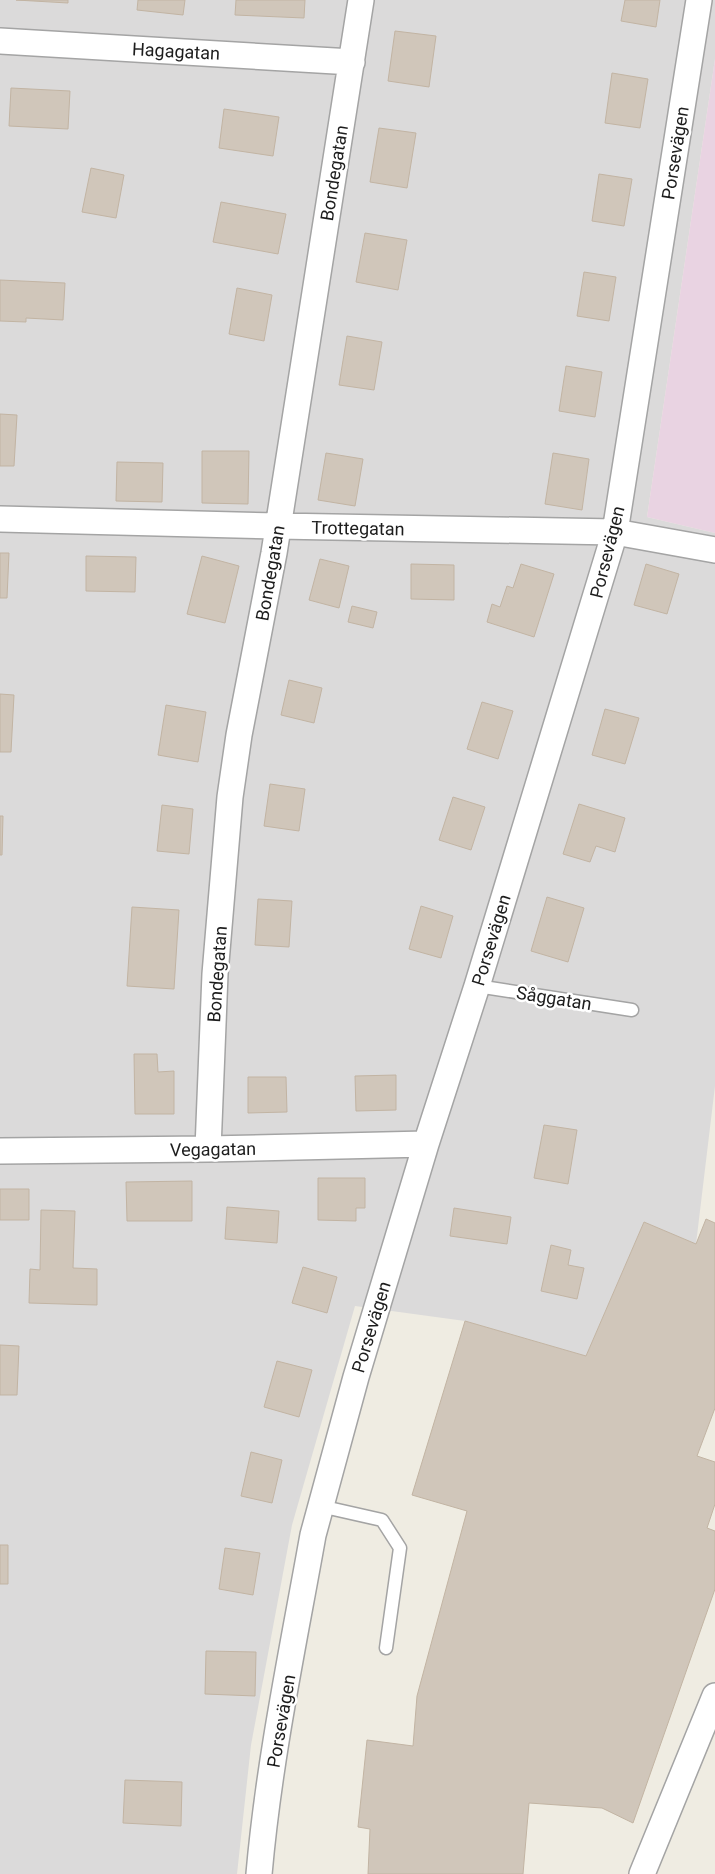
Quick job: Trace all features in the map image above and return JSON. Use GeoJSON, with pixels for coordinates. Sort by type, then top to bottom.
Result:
{"type":"FeatureCollection","features":[{"type":"Feature","properties":{"kind":"street","name":"Bondegatan"},"geometry":{"type":"LineString","coordinates":[[208,1149],[215,974],[230,797],[239,735],[278,526],[361,0]]}},
{"type":"Feature","properties":{"kind":"street","name":"Porsevägen"},"geometry":{"type":"LineString","coordinates":[[259,1874],[263,1832],[279,1728],[313,1535],[320,1506],[356,1377],[426,1144],[477,986],[616,532],[699,0]]}},
{"type":"Feature","properties":{"kind":"street","name":"Hagagatan"},"geometry":{"type":"LineString","coordinates":[[0,41],[352,62]]}},
{"type":"Feature","properties":{"kind":"street","name":"Trottegatan"},"geometry":{"type":"LineString","coordinates":[[0,519],[616,532],[715,550]]}},
{"type":"Feature","properties":{"kind":"street","name":"Vegagatan"},"geometry":{"type":"LineString","coordinates":[[0,1151],[426,1144]]}},
{"type":"Feature","properties":{"kind":"street"},"geometry":{"type":"LineString","coordinates":[[642,1874],[715,1696]]}},
{"type":"Feature","properties":{"kind":"lane","name":"Såggatan"},"geometry":{"type":"LineString","coordinates":[[477,986],[632,1010]]}},
{"type":"Feature","properties":{"kind":"lane"},"geometry":{"type":"LineString","coordinates":[[320,1506],[382,1520],[400,1548],[386,1648]]}},
{"type":"Feature","properties":{"kind":"shaded area"},"geometry":{"type":"Polygon","coordinates":[[[0,0],[715,0],[715,59],[647,517],[715,533],[715,1086],[696,1244],[644,1222],[586,1356],[465,1321],[355,1306],[292,1525],[251,1745],[237,1874],[0,1874],[0,0]]]}},
{"type":"Feature","properties":{"kind":"shaded area"},"geometry":{"type":"Polygon","coordinates":[[[715,59],[715,533],[647,517],[715,59]]]}},
{"type":"Feature","properties":{"kind":"building"},"geometry":{"type":"Polygon","coordinates":[[[16,0],[68,0],[68,3],[16,0]]]}},
{"type":"Feature","properties":{"kind":"building"},"geometry":{"type":"Polygon","coordinates":[[[138,0],[185,0],[183,15],[137,10],[138,0]]]}},
{"type":"Feature","properties":{"kind":"building"},"geometry":{"type":"Polygon","coordinates":[[[236,0],[305,0],[304,18],[235,15],[236,0]]]}},
{"type":"Feature","properties":{"kind":"building"},"geometry":{"type":"Polygon","coordinates":[[[625,0],[660,0],[656,27],[621,21],[625,0]]]}},
{"type":"Feature","properties":{"kind":"building"},"geometry":{"type":"Polygon","coordinates":[[[395,31],[436,36],[429,87],[388,81],[395,31]]]}},
{"type":"Feature","properties":{"kind":"building"},"geometry":{"type":"Polygon","coordinates":[[[612,73],[648,79],[640,128],[605,123],[612,73]]]}},
{"type":"Feature","properties":{"kind":"building"},"geometry":{"type":"Polygon","coordinates":[[[11,88],[70,91],[68,129],[9,126],[11,88]]]}},
{"type":"Feature","properties":{"kind":"building"},"geometry":{"type":"Polygon","coordinates":[[[224,109],[279,117],[273,156],[219,148],[224,109]]]}},
{"type":"Feature","properties":{"kind":"building"},"geometry":{"type":"Polygon","coordinates":[[[379,128],[416,133],[407,188],[370,182],[379,128]]]}},
{"type":"Feature","properties":{"kind":"building"},"geometry":{"type":"Polygon","coordinates":[[[91,168],[124,175],[116,218],[82,212],[91,168]]]}},
{"type":"Feature","properties":{"kind":"building"},"geometry":{"type":"Polygon","coordinates":[[[599,174],[632,179],[624,226],[592,221],[599,174]]]}},
{"type":"Feature","properties":{"kind":"building"},"geometry":{"type":"Polygon","coordinates":[[[221,202],[286,214],[278,254],[213,242],[221,202]]]}},
{"type":"Feature","properties":{"kind":"building"},"geometry":{"type":"Polygon","coordinates":[[[365,233],[407,240],[398,290],[356,282],[365,233]]]}},
{"type":"Feature","properties":{"kind":"building"},"geometry":{"type":"Polygon","coordinates":[[[584,272],[616,277],[609,321],[577,316],[584,272]]]}},
{"type":"Feature","properties":{"kind":"building"},"geometry":{"type":"Polygon","coordinates":[[[0,280],[65,283],[63,320],[26,318],[26,322],[0,321],[0,280]]]}},
{"type":"Feature","properties":{"kind":"building"},"geometry":{"type":"Polygon","coordinates":[[[237,288],[272,295],[264,341],[229,334],[237,288]]]}},
{"type":"Feature","properties":{"kind":"building"},"geometry":{"type":"Polygon","coordinates":[[[347,336],[382,342],[374,390],[339,385],[347,336]]]}},
{"type":"Feature","properties":{"kind":"building"},"geometry":{"type":"Polygon","coordinates":[[[566,366],[602,372],[595,417],[559,411],[566,366]]]}},
{"type":"Feature","properties":{"kind":"building"},"geometry":{"type":"Polygon","coordinates":[[[0,414],[17,415],[14,466],[0,466],[0,414]]]}},
{"type":"Feature","properties":{"kind":"building"},"geometry":{"type":"Polygon","coordinates":[[[202,451],[249,451],[248,504],[202,503],[202,451]]]}},
{"type":"Feature","properties":{"kind":"building"},"geometry":{"type":"Polygon","coordinates":[[[326,453],[363,459],[355,506],[318,500],[326,453]]]}},
{"type":"Feature","properties":{"kind":"building"},"geometry":{"type":"Polygon","coordinates":[[[553,453],[589,459],[582,510],[545,504],[553,453]]]}},
{"type":"Feature","properties":{"kind":"building"},"geometry":{"type":"Polygon","coordinates":[[[117,462],[163,463],[162,502],[116,501],[117,462]]]}},
{"type":"Feature","properties":{"kind":"building"},"geometry":{"type":"Polygon","coordinates":[[[0,553],[9,553],[7,598],[0,598],[0,553]]]}},
{"type":"Feature","properties":{"kind":"building"},"geometry":{"type":"Polygon","coordinates":[[[86,556],[136,557],[135,592],[86,591],[86,556]]]}},
{"type":"Feature","properties":{"kind":"building"},"geometry":{"type":"Polygon","coordinates":[[[202,556],[239,566],[225,623],[187,614],[202,556]]]}},
{"type":"Feature","properties":{"kind":"building"},"geometry":{"type":"Polygon","coordinates":[[[320,559],[349,566],[339,608],[309,600],[320,559]]]}},
{"type":"Feature","properties":{"kind":"building"},"geometry":{"type":"Polygon","coordinates":[[[411,564],[454,565],[454,600],[411,599],[411,564]]]}},
{"type":"Feature","properties":{"kind":"building"},"geometry":{"type":"Polygon","coordinates":[[[521,564],[554,574],[534,637],[487,622],[492,604],[500,607],[507,586],[513,588],[521,564]]]}},
{"type":"Feature","properties":{"kind":"building"},"geometry":{"type":"Polygon","coordinates":[[[646,564],[679,574],[667,614],[634,605],[646,564]]]}},
{"type":"Feature","properties":{"kind":"building"},"geometry":{"type":"Polygon","coordinates":[[[352,606],[377,612],[373,628],[348,622],[352,606]]]}},
{"type":"Feature","properties":{"kind":"building"},"geometry":{"type":"Polygon","coordinates":[[[289,680],[322,688],[314,723],[281,715],[289,680]]]}},
{"type":"Feature","properties":{"kind":"building"},"geometry":{"type":"Polygon","coordinates":[[[0,694],[14,695],[11,752],[0,752],[0,694]]]}},
{"type":"Feature","properties":{"kind":"building"},"geometry":{"type":"Polygon","coordinates":[[[482,702],[513,711],[498,759],[467,749],[482,702]]]}},
{"type":"Feature","properties":{"kind":"building"},"geometry":{"type":"Polygon","coordinates":[[[166,705],[206,712],[198,762],[158,755],[166,705]]]}},
{"type":"Feature","properties":{"kind":"building"},"geometry":{"type":"Polygon","coordinates":[[[605,709],[639,718],[625,764],[592,755],[605,709]]]}},
{"type":"Feature","properties":{"kind":"building"},"geometry":{"type":"Polygon","coordinates":[[[270,784],[305,789],[299,831],[264,826],[270,784]]]}},
{"type":"Feature","properties":{"kind":"building"},"geometry":{"type":"Polygon","coordinates":[[[453,797],[485,807],[471,850],[439,840],[453,797]]]}},
{"type":"Feature","properties":{"kind":"building"},"geometry":{"type":"Polygon","coordinates":[[[579,804],[625,818],[615,852],[596,846],[590,862],[563,854],[579,804]]]}},
{"type":"Feature","properties":{"kind":"building"},"geometry":{"type":"Polygon","coordinates":[[[162,805],[193,809],[189,854],[157,851],[162,805]]]}},
{"type":"Feature","properties":{"kind":"building"},"geometry":{"type":"Polygon","coordinates":[[[0,816],[3,816],[2,855],[0,855],[0,816]]]}},
{"type":"Feature","properties":{"kind":"building"},"geometry":{"type":"Polygon","coordinates":[[[547,897],[584,908],[568,962],[531,951],[547,897]]]}},
{"type":"Feature","properties":{"kind":"building"},"geometry":{"type":"Polygon","coordinates":[[[258,899],[292,901],[289,947],[255,945],[258,899]]]}},
{"type":"Feature","properties":{"kind":"building"},"geometry":{"type":"Polygon","coordinates":[[[421,906],[453,916],[441,958],[409,949],[421,906]]]}},
{"type":"Feature","properties":{"kind":"building"},"geometry":{"type":"Polygon","coordinates":[[[132,907],[179,910],[174,989],[127,986],[132,907]]]}},
{"type":"Feature","properties":{"kind":"building"},"geometry":{"type":"Polygon","coordinates":[[[134,1054],[157,1054],[158,1072],[174,1071],[174,1114],[135,1114],[134,1054]]]}},
{"type":"Feature","properties":{"kind":"building"},"geometry":{"type":"Polygon","coordinates":[[[396,1075],[396,1110],[356,1111],[355,1076],[396,1075]]]}},
{"type":"Feature","properties":{"kind":"building"},"geometry":{"type":"Polygon","coordinates":[[[248,1077],[286,1077],[287,1112],[248,1113],[248,1077]]]}},
{"type":"Feature","properties":{"kind":"building"},"geometry":{"type":"Polygon","coordinates":[[[544,1125],[577,1130],[568,1184],[534,1178],[544,1125]]]}},
{"type":"Feature","properties":{"kind":"building"},"geometry":{"type":"Polygon","coordinates":[[[318,1178],[365,1178],[365,1208],[356,1208],[356,1221],[318,1220],[318,1178]]]}},
{"type":"Feature","properties":{"kind":"building"},"geometry":{"type":"Polygon","coordinates":[[[192,1181],[192,1221],[127,1221],[126,1182],[192,1181]]]}},
{"type":"Feature","properties":{"kind":"building"},"geometry":{"type":"Polygon","coordinates":[[[0,1189],[29,1189],[29,1220],[0,1220],[0,1189]]]}},
{"type":"Feature","properties":{"kind":"building"},"geometry":{"type":"Polygon","coordinates":[[[227,1207],[279,1211],[277,1243],[225,1239],[227,1207]]]}},
{"type":"Feature","properties":{"kind":"building"},"geometry":{"type":"Polygon","coordinates":[[[454,1208],[511,1217],[507,1244],[450,1236],[454,1208]]]}},
{"type":"Feature","properties":{"kind":"building"},"geometry":{"type":"Polygon","coordinates":[[[41,1210],[75,1211],[73,1268],[97,1269],[97,1305],[29,1303],[30,1269],[40,1270],[41,1210]]]}},
{"type":"Feature","properties":{"kind":"building"},"geometry":{"type":"Polygon","coordinates":[[[706,1219],[715,1223],[715,1408],[697,1456],[715,1462],[715,1504],[707,1528],[715,1531],[715,1589],[633,1823],[602,1808],[529,1803],[523,1874],[368,1874],[370,1829],[358,1827],[367,1740],[413,1746],[417,1696],[467,1511],[412,1495],[465,1321],[586,1356],[644,1222],[696,1244],[706,1219]]]}},
{"type":"Feature","properties":{"kind":"building"},"geometry":{"type":"Polygon","coordinates":[[[551,1245],[571,1250],[568,1265],[584,1268],[577,1299],[541,1291],[551,1245]]]}},
{"type":"Feature","properties":{"kind":"building"},"geometry":{"type":"Polygon","coordinates":[[[303,1267],[337,1277],[327,1313],[292,1303],[303,1267]]]}},
{"type":"Feature","properties":{"kind":"building"},"geometry":{"type":"Polygon","coordinates":[[[0,1345],[19,1346],[17,1395],[0,1395],[0,1345]]]}},
{"type":"Feature","properties":{"kind":"building"},"geometry":{"type":"Polygon","coordinates":[[[277,1361],[312,1370],[299,1417],[264,1407],[277,1361]]]}},
{"type":"Feature","properties":{"kind":"building"},"geometry":{"type":"Polygon","coordinates":[[[251,1452],[282,1460],[272,1503],[241,1496],[251,1452]]]}},
{"type":"Feature","properties":{"kind":"building"},"geometry":{"type":"Polygon","coordinates":[[[0,1545],[8,1545],[8,1584],[0,1584],[0,1545]]]}},
{"type":"Feature","properties":{"kind":"building"},"geometry":{"type":"Polygon","coordinates":[[[225,1548],[260,1553],[253,1595],[219,1589],[225,1548]]]}},
{"type":"Feature","properties":{"kind":"building"},"geometry":{"type":"Polygon","coordinates":[[[206,1651],[256,1652],[255,1696],[205,1694],[206,1651]]]}},
{"type":"Feature","properties":{"kind":"building"},"geometry":{"type":"Polygon","coordinates":[[[125,1780],[182,1782],[181,1826],[123,1823],[125,1780]]]}}]}
